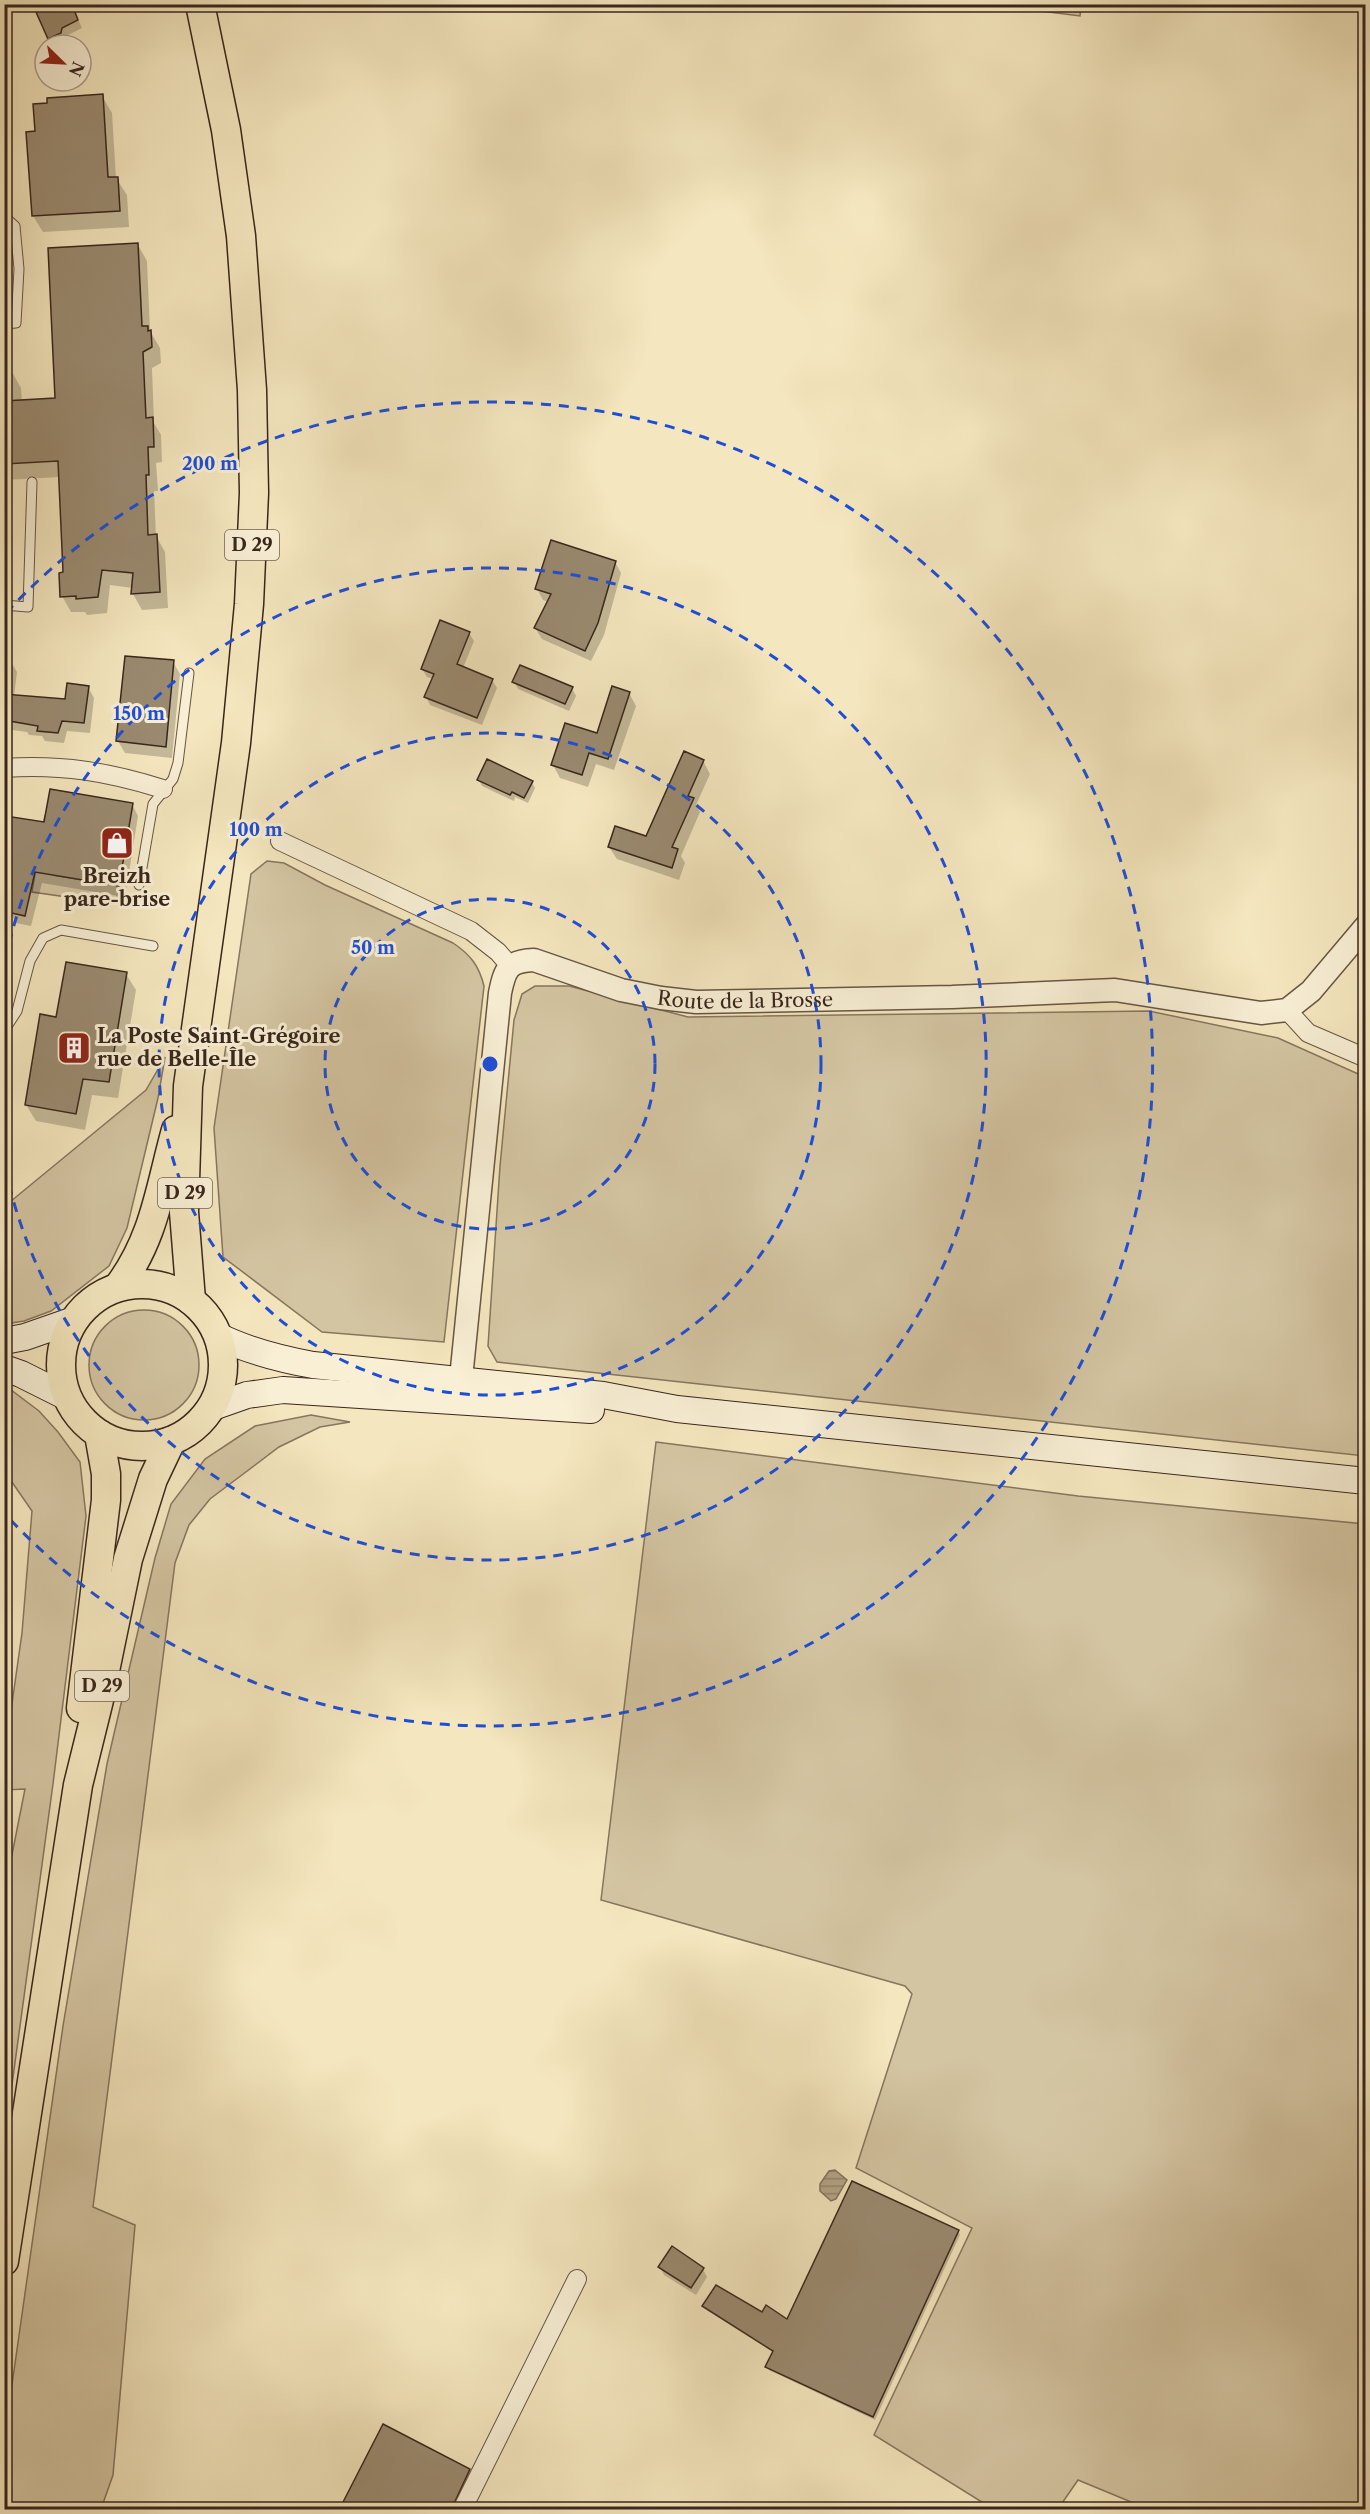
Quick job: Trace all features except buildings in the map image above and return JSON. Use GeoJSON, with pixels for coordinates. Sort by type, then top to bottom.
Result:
{"type":"FeatureCollection","features":[{"type":"Feature","properties":{"kind":"main road","name":"D 29"},"geometry":{"type":"LineString","coordinates":[[191,1300],[184,1212],[188,1086],[236,743],[249,604],[254,493],[252,379],[241,236],[226,130],[200,4]]}},
{"type":"Feature","properties":{"kind":"main road","name":"D 29"},"geometry":{"type":"LineString","coordinates":[[118,1287],[139,1258],[149,1235],[188,1086]]}},
{"type":"Feature","properties":{"kind":"main road"},"geometry":{"type":"LineString","coordinates":[[137,1284],[156,1285],[175,1290],[191,1300],[207,1316],[218,1336],[222,1354],[223,1373],[219,1391],[210,1408],[187,1433],[171,1441],[135,1446],[116,1442],[99,1434],[86,1424],[68,1397],[62,1378],[61,1358],[65,1338],[74,1320],[87,1305],[102,1294],[118,1287],[137,1284]]}},
{"type":"Feature","properties":{"kind":"main road"},"geometry":{"type":"LineString","coordinates":[[4,1341],[25,1337],[74,1320]]}},
{"type":"Feature","properties":{"kind":"main road"},"geometry":{"type":"LineString","coordinates":[[218,1336],[247,1349],[285,1360],[460,1391]]}},
{"type":"Feature","properties":{"kind":"main road"},"geometry":{"type":"LineString","coordinates":[[4,1368],[68,1397]]}},
{"type":"Feature","properties":{"kind":"main road"},"geometry":{"type":"LineString","coordinates":[[210,1408],[247,1395],[283,1390],[603,1395],[677,1409],[1365,1481]]}},
{"type":"Feature","properties":{"kind":"main road","name":"D 29"},"geometry":{"type":"LineString","coordinates":[[78,1785],[81,1700],[106,1500],[106,1474],[99,1434]]}},
{"type":"Feature","properties":{"kind":"main road","name":"D 29"},"geometry":{"type":"LineString","coordinates":[[4,2261],[78,1785],[99,1700],[131,1548],[153,1479],[171,1441]]}},
{"type":"Feature","properties":{"kind":"street"},"geometry":{"type":"LineString","coordinates":[[4,768],[58,768],[109,773],[163,789]]}},
{"type":"Feature","properties":{"kind":"street"},"geometry":{"type":"LineString","coordinates":[[280,841],[471,931],[498,952],[510,966],[504,975],[500,993],[460,1391]]}},
{"type":"Feature","properties":{"kind":"street"},"geometry":{"type":"LineString","coordinates":[[1365,926],[1311,991],[1287,1010],[1308,1033],[1365,1058]]}},
{"type":"Feature","properties":{"kind":"street","name":"Route de la Brosse"},"geometry":{"type":"LineString","coordinates":[[510,966],[519,960],[534,960],[621,990],[696,1002],[952,997],[1115,990],[1261,1013],[1287,1010]]}},
{"type":"Feature","properties":{"kind":"street"},"geometry":{"type":"LineString","coordinates":[[462,2510],[577,2279]]}},
{"type":"Feature","properties":{"kind":"lane"},"geometry":{"type":"LineString","coordinates":[[4,216],[15,226],[19,268],[16,323],[4,324]]}},
{"type":"Feature","properties":{"kind":"lane"},"geometry":{"type":"LineString","coordinates":[[4,605],[28,607],[32,482]]}},
{"type":"Feature","properties":{"kind":"lane"},"geometry":{"type":"LineString","coordinates":[[139,885],[153,804],[173,779],[178,763],[189,673]]}},
{"type":"Feature","properties":{"kind":"lane"},"geometry":{"type":"LineString","coordinates":[[4,1031],[17,1011],[30,961],[43,938],[61,930],[153,946]]}},
{"type":"Feature","properties":{"kind":"green space"},"geometry":{"type":"Polygon","coordinates":[[[992,5],[1081,5],[1080,16],[992,5]]]}},
{"type":"Feature","properties":{"kind":"green space"},"geometry":{"type":"Polygon","coordinates":[[[45,815],[53,875],[119,886],[116,904],[32,892],[45,815]]]}},
{"type":"Feature","properties":{"kind":"green space"},"geometry":{"type":"Polygon","coordinates":[[[267,861],[284,863],[325,885],[453,943],[473,961],[482,979],[484,986],[444,1342],[322,1332],[223,1257],[214,1128],[251,874],[267,861]]]}},
{"type":"Feature","properties":{"kind":"green space"},"geometry":{"type":"Polygon","coordinates":[[[535,986],[569,986],[688,1017],[1149,1011],[1278,1038],[1365,1077],[1365,1456],[497,1362],[488,1346],[500,1166],[514,1020],[522,994],[535,986]]]}},
{"type":"Feature","properties":{"kind":"green space"},"geometry":{"type":"Polygon","coordinates":[[[165,1057],[158,1098],[127,1228],[109,1266],[51,1311],[24,1321],[5,1324],[5,1206],[146,1090],[165,1057]]]}},
{"type":"Feature","properties":{"kind":"green space"},"geometry":{"type":"Polygon","coordinates":[[[144,1310],[165,1314],[183,1326],[195,1344],[199,1365],[195,1386],[183,1404],[165,1416],[144,1420],[123,1416],[105,1404],[93,1386],[89,1365],[93,1344],[105,1326],[123,1314],[144,1310]]]}},
{"type":"Feature","properties":{"kind":"green space"},"geometry":{"type":"Polygon","coordinates":[[[5,1388],[39,1411],[80,1462],[86,1516],[53,1784],[5,2136],[5,1890],[25,1789],[5,1790],[5,1753],[22,1633],[32,1511],[5,1472],[5,1388]]]}},
{"type":"Feature","properties":{"kind":"green space"},"geometry":{"type":"Polygon","coordinates":[[[311,1415],[350,1422],[320,1427],[279,1447],[210,1499],[189,1525],[175,1563],[93,2207],[135,2225],[113,2475],[101,2509],[5,2509],[5,2434],[63,2026],[107,1764],[155,1558],[171,1504],[205,1459],[255,1426],[311,1415]]]}},
{"type":"Feature","properties":{"kind":"green space"},"geometry":{"type":"Polygon","coordinates":[[[656,1442],[1078,1496],[1365,1524],[1365,2509],[1148,2509],[1078,2480],[1058,2509],[993,2509],[874,2435],[972,2228],[856,2168],[912,1994],[905,1986],[601,1900],[656,1442]]]}},
{"type":"Feature","properties":{"kind":"shaded area"},"geometry":{"type":"Polygon","coordinates":[[[835,2170],[847,2180],[836,2199],[831,2201],[820,2191],[820,2184],[829,2171],[835,2170]]]}},
{"type":"Feature","properties":{"kind":"place","name":"Breizh pare-brise"},"geometry":{"type":"Point","coordinates":[117,843]}},
{"type":"Feature","properties":{"kind":"place","name":"La Poste Saint-Grégoire rue de Belle-Île"},"geometry":{"type":"Point","coordinates":[74,1048]}}]}
